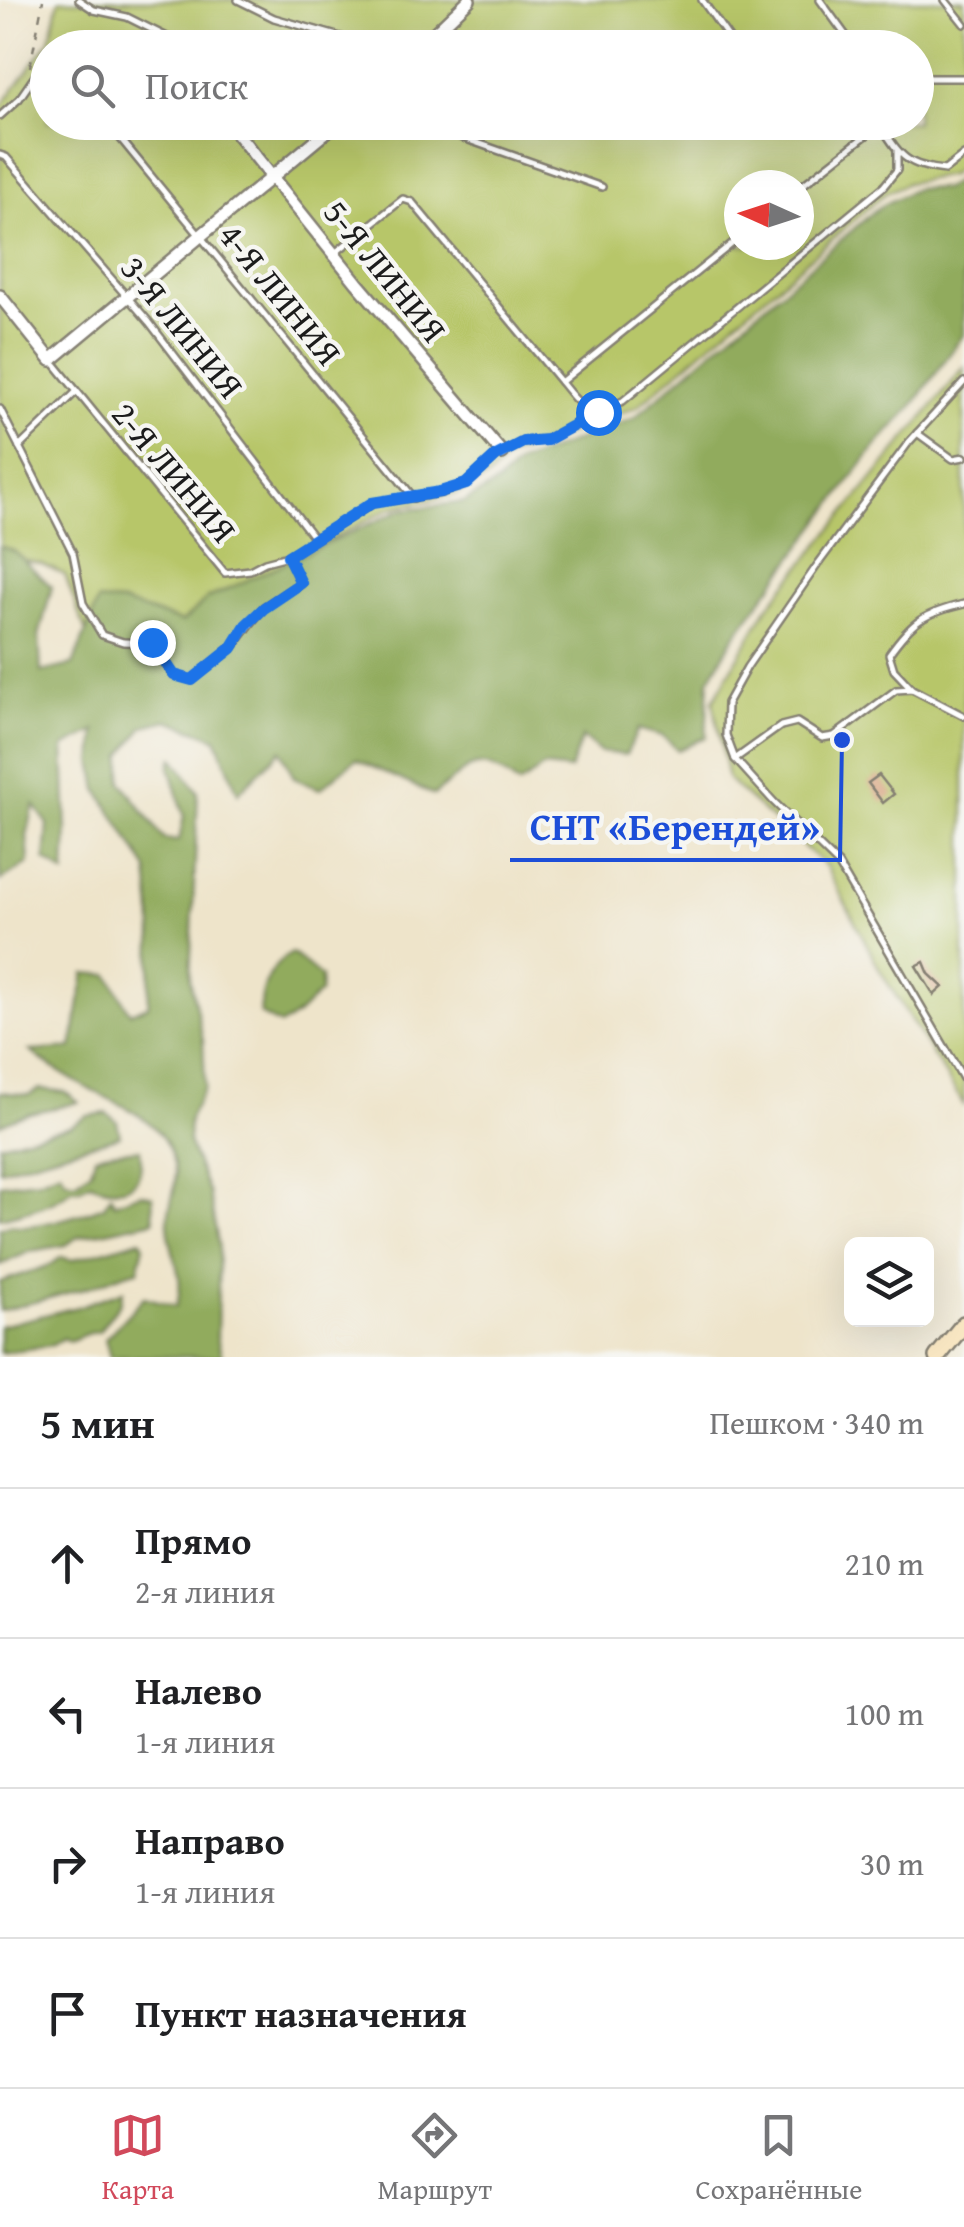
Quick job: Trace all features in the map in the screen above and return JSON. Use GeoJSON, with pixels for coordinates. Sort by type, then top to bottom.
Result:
{"type":"FeatureCollection","features":[{"type":"Feature","properties":{"kind":"street"},"geometry":{"type":"LineString","coordinates":[[439,30],[469,0]]}},
{"type":"Feature","properties":{"kind":"street","name":"5-Я ЛИНИЯ"},"geometry":{"type":"LineString","coordinates":[[242,140],[502,453]]}},
{"type":"Feature","properties":{"kind":"street"},"geometry":{"type":"LineString","coordinates":[[0,296],[52,360],[317,140]]}},
{"type":"Feature","properties":{"kind":"street"},"geometry":{"type":"LineString","coordinates":[[937,1357],[964,1324]]}},
{"type":"Feature","properties":{"kind":"lane"},"geometry":{"type":"LineString","coordinates":[[78,0],[94,10],[127,17],[151,30]]}},
{"type":"Feature","properties":{"kind":"lane"},"geometry":{"type":"LineString","coordinates":[[238,0],[274,18],[316,30]]}},
{"type":"Feature","properties":{"kind":"lane"},"geometry":{"type":"LineString","coordinates":[[702,0],[723,30]]}},
{"type":"Feature","properties":{"kind":"lane"},"geometry":{"type":"LineString","coordinates":[[820,0],[842,30]]}},
{"type":"Feature","properties":{"kind":"lane"},"geometry":{"type":"LineString","coordinates":[[944,0],[964,24]]}},
{"type":"Feature","properties":{"kind":"lane"},"geometry":{"type":"LineString","coordinates":[[444,25],[457,30]]}},
{"type":"Feature","properties":{"kind":"lane"},"geometry":{"type":"LineString","coordinates":[[934,78],[964,78]]}},
{"type":"Feature","properties":{"kind":"lane"},"geometry":{"type":"LineString","coordinates":[[0,116],[30,82]]}},
{"type":"Feature","properties":{"kind":"lane","name":"4-Я ЛИНИЯ"},"geometry":{"type":"LineString","coordinates":[[122,140],[414,498]]}},
{"type":"Feature","properties":{"kind":"lane"},"geometry":{"type":"LineString","coordinates":[[469,140],[602,187]]}},
{"type":"Feature","properties":{"kind":"lane"},"geometry":{"type":"LineString","coordinates":[[814,176],[860,140]]}},
{"type":"Feature","properties":{"kind":"lane"},"geometry":{"type":"LineString","coordinates":[[891,140],[906,160],[922,168],[945,170],[964,155]]}},
{"type":"Feature","properties":{"kind":"lane","name":"2-Я ЛИНИЯ"},"geometry":{"type":"LineString","coordinates":[[52,360],[226,573],[250,570],[288,556],[372,503],[414,498],[466,484],[502,453],[523,442],[547,440],[622,401],[883,187],[897,170],[897,151]]}},
{"type":"Feature","properties":{"kind":"lane","name":"3-Я ЛИНИЯ"},"geometry":{"type":"LineString","coordinates":[[0,155],[6,157],[128,297],[315,539]]}},
{"type":"Feature","properties":{"kind":"lane"},"geometry":{"type":"LineString","coordinates":[[335,253],[403,199],[412,202],[561,382],[586,409],[598,412]]}},
{"type":"Feature","properties":{"kind":"lane"},"geometry":{"type":"LineString","coordinates":[[561,382],[724,250]]}},
{"type":"Feature","properties":{"kind":"lane"},"geometry":{"type":"LineString","coordinates":[[964,382],[917,434],[818,564],[748,667],[727,703],[726,735],[735,759],[838,864],[964,1080]]}},
{"type":"Feature","properties":{"kind":"lane"},"geometry":{"type":"LineString","coordinates":[[19,446],[76,393]]}},
{"type":"Feature","properties":{"kind":"lane"},"geometry":{"type":"LineString","coordinates":[[0,409],[73,554],[83,603],[102,635],[124,642],[152,642],[174,675],[192,680],[232,648],[246,625],[264,608],[301,583],[288,556]]}},
{"type":"Feature","properties":{"kind":"lane"},"geometry":{"type":"LineString","coordinates":[[917,434],[953,458],[964,457]]}},
{"type":"Feature","properties":{"kind":"lane"},"geometry":{"type":"LineString","coordinates":[[964,604],[914,621],[889,654],[894,670],[912,689],[964,716]]}},
{"type":"Feature","properties":{"kind":"lane"},"geometry":{"type":"LineString","coordinates":[[735,759],[781,726],[798,722],[822,738],[834,736],[896,690],[912,689]]}},
{"type":"Feature","properties":{"kind":"path"},"geometry":{"type":"LineString","coordinates":[[36,30],[42,0]]}},
{"type":"Feature","properties":{"kind":"green space"},"geometry":{"type":"Polygon","coordinates":[[[59,0],[964,0],[964,165],[950,175],[907,183],[884,194],[814,254],[814,170],[724,170],[724,260],[807,260],[637,407],[509,457],[488,478],[455,495],[391,508],[316,547],[312,582],[269,615],[86,633],[65,575],[42,564],[0,555],[0,108],[30,67],[30,140],[934,140],[934,30],[52,30],[59,0]]]}},
{"type":"Feature","properties":{"kind":"green space"},"geometry":{"type":"Polygon","coordinates":[[[964,176],[964,334],[734,637],[709,680],[706,737],[678,750],[663,736],[638,729],[626,755],[600,752],[582,737],[570,770],[544,767],[519,785],[493,768],[475,766],[434,795],[356,759],[320,789],[294,778],[281,750],[238,793],[216,738],[168,720],[144,726],[122,756],[122,782],[164,839],[179,841],[184,815],[170,767],[173,757],[198,792],[190,979],[203,1040],[205,1087],[189,1119],[188,1142],[209,1193],[219,1247],[217,1337],[222,1357],[110,1357],[105,1339],[144,1297],[176,1306],[180,1285],[168,1224],[176,1177],[171,1154],[155,1128],[144,1119],[66,1076],[30,1051],[72,1048],[85,973],[109,975],[130,1013],[148,1006],[153,926],[148,870],[98,790],[93,761],[96,731],[64,747],[65,874],[45,860],[48,824],[34,805],[27,836],[29,863],[0,881],[0,546],[14,551],[52,587],[39,636],[41,672],[73,665],[98,601],[124,603],[182,622],[208,598],[400,510],[464,502],[496,484],[519,463],[634,418],[879,207],[917,188],[944,189],[964,176]]]}},
{"type":"Feature","properties":{"kind":"green space"},"geometry":{"type":"Polygon","coordinates":[[[964,368],[964,1105],[881,972],[826,866],[728,780],[713,701],[767,608],[964,368]]]}},
{"type":"Feature","properties":{"kind":"green space"},"geometry":{"type":"Polygon","coordinates":[[[292,953],[321,977],[320,993],[280,1025],[260,1014],[262,996],[272,971],[292,953]]]}},
{"type":"Feature","properties":{"kind":"green space"},"geometry":{"type":"Polygon","coordinates":[[[40,1089],[65,1092],[78,1102],[0,1125],[0,1092],[28,1095],[40,1089]]]}},
{"type":"Feature","properties":{"kind":"green space"},"geometry":{"type":"Polygon","coordinates":[[[106,1113],[117,1121],[120,1136],[0,1170],[0,1144],[106,1113]]]}},
{"type":"Feature","properties":{"kind":"green space"},"geometry":{"type":"Polygon","coordinates":[[[140,1149],[140,1173],[130,1185],[113,1189],[90,1183],[49,1203],[0,1218],[0,1184],[38,1180],[60,1171],[66,1180],[76,1182],[91,1170],[95,1156],[140,1149]]]}},
{"type":"Feature","properties":{"kind":"green space"},"geometry":{"type":"Polygon","coordinates":[[[141,1193],[152,1196],[154,1221],[78,1237],[66,1245],[31,1251],[0,1265],[0,1228],[57,1221],[104,1206],[111,1195],[114,1203],[141,1193]]]}},
{"type":"Feature","properties":{"kind":"green space"},"geometry":{"type":"Polygon","coordinates":[[[141,1240],[144,1246],[138,1270],[0,1311],[0,1282],[51,1265],[61,1257],[71,1260],[141,1240]]]}},
{"type":"Feature","properties":{"kind":"green space"},"geometry":{"type":"Polygon","coordinates":[[[123,1291],[120,1303],[99,1331],[68,1341],[63,1338],[53,1345],[0,1353],[0,1326],[123,1291]]]}},
{"type":"Feature","properties":{"kind":"building"},"geometry":{"type":"Polygon","coordinates":[[[879,775],[894,794],[883,803],[868,783],[879,775]]]}},
{"type":"Feature","properties":{"kind":"building"},"geometry":{"type":"Polygon","coordinates":[[[924,962],[929,974],[943,987],[934,995],[916,966],[924,962]]]}},
{"type":"Feature","properties":{"kind":"place","name":"СНТ «Берендей»"},"geometry":{"type":"Point","coordinates":[842,740]}},
{"type":"Feature","properties":{"kind":"route"},"geometry":{"type":"LineString","coordinates":[[152,642],[174,675],[192,680],[232,648],[246,625],[264,608],[301,583],[288,556],[305,548],[322,532],[372,503],[405,500],[466,484],[496,456],[523,442],[547,440],[598,412]]}}]}
